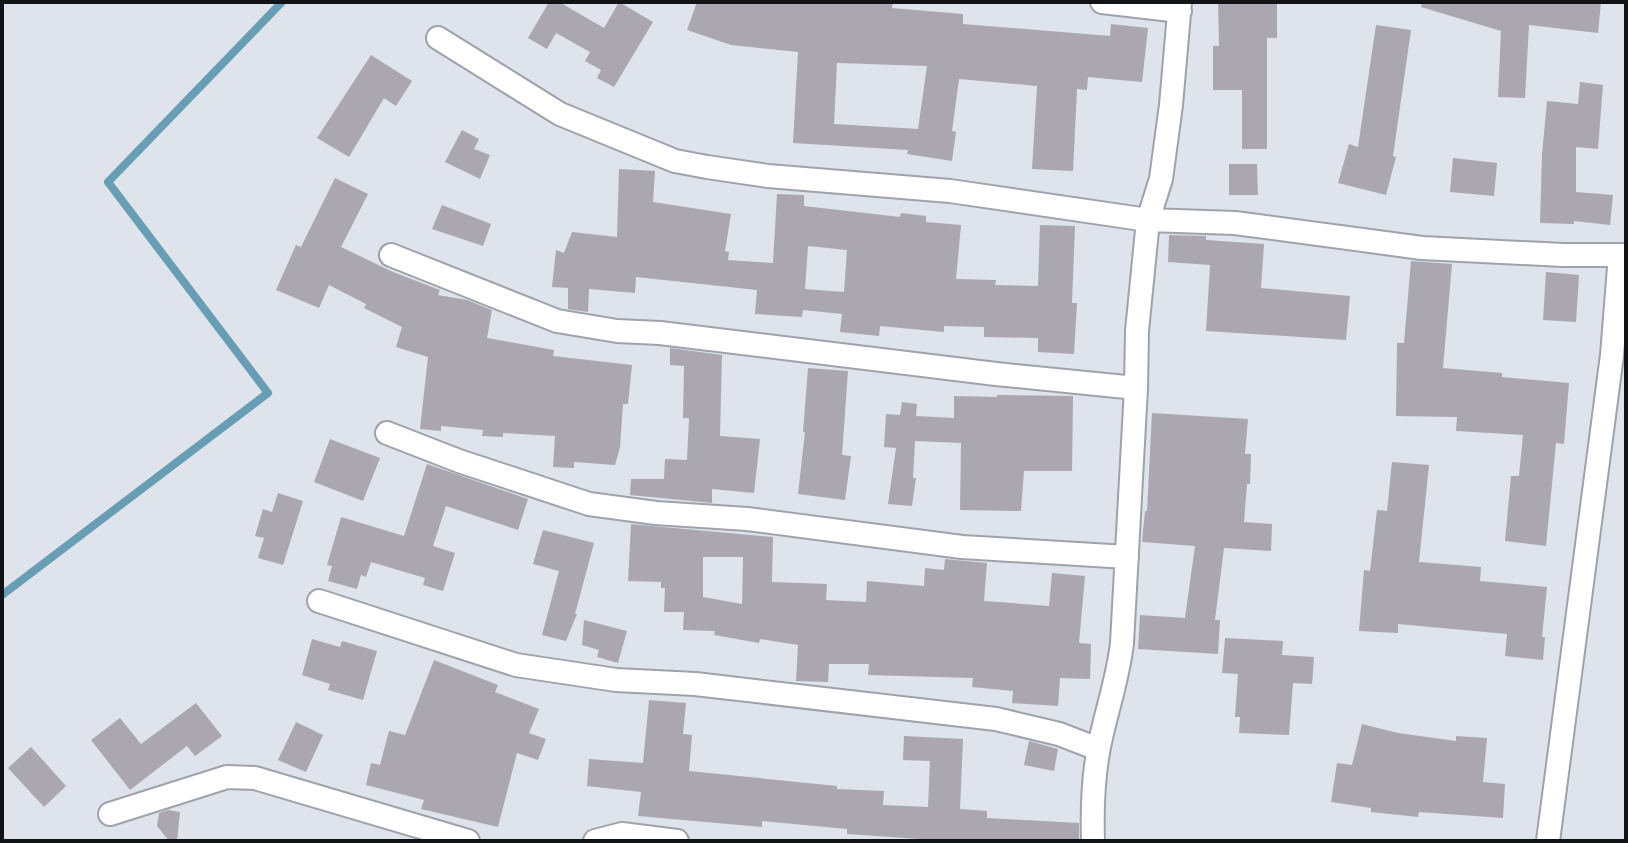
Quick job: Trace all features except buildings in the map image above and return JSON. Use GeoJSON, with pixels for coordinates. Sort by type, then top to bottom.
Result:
{"type":"FeatureCollection","features":[{"type":"Feature","properties":{"kind":"street"},"geometry":{"type":"LineString","coordinates":[[1093,841],[1092,808],[1098,749],[1118,675],[1127,557],[1137,331],[1148,220],[1161,179],[1180,7],[1102,2]]}},
{"type":"Feature","properties":{"kind":"street"},"geometry":{"type":"LineString","coordinates":[[438,38],[560,114],[675,161],[768,176],[950,191],[1148,220],[1235,223],[1422,248],[1623,255],[1548,841]]}},
{"type":"Feature","properties":{"kind":"street"},"geometry":{"type":"LineString","coordinates":[[391,255],[557,321],[617,331],[676,334],[996,374],[1136,388]]}},
{"type":"Feature","properties":{"kind":"street"},"geometry":{"type":"LineString","coordinates":[[387,433],[459,461],[589,504],[656,513],[747,519],[962,547],[1127,557]]}},
{"type":"Feature","properties":{"kind":"street"},"geometry":{"type":"LineString","coordinates":[[319,601],[516,665],[616,680],[695,684],[996,719],[1059,734],[1098,749]]}},
{"type":"Feature","properties":{"kind":"street"},"geometry":{"type":"LineString","coordinates":[[110,814],[227,777],[255,778],[468,841]]}},
{"type":"Feature","properties":{"kind":"street"},"geometry":{"type":"LineString","coordinates":[[595,841],[622,834],[677,841]]}},
{"type":"Feature","properties":{"kind":"waterway"},"geometry":{"type":"LineString","coordinates":[[2,595],[268,393],[108,182],[282,2]]}}]}
